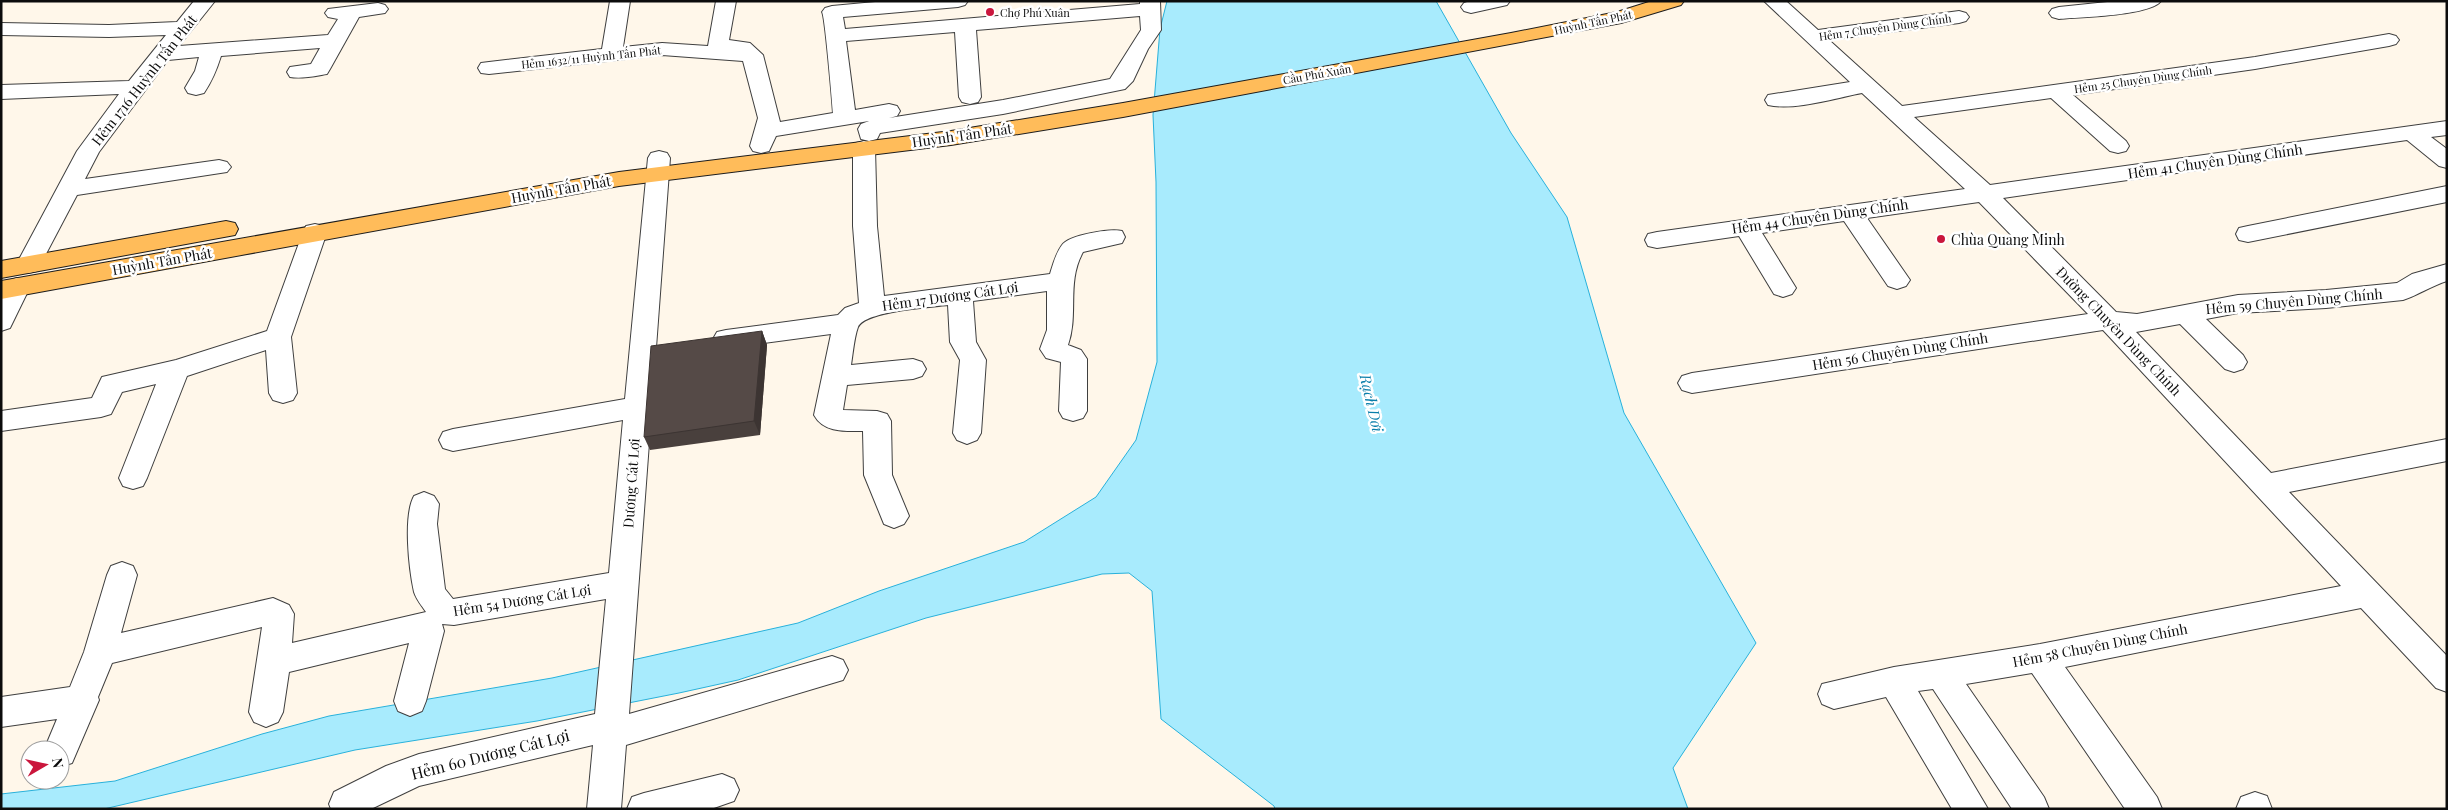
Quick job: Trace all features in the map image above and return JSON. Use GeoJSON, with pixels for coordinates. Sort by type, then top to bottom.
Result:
{"type":"FeatureCollection","features":[{"type":"Feature","properties":{"kind":"main road","name":"Huỳnh Tấn Phát"},"geometry":{"type":"LineString","coordinates":[[1505,33],[1622,1]]}},
{"type":"Feature","properties":{"kind":"main road","name":"Huỳnh Tấn Phát"},"geometry":{"type":"LineString","coordinates":[[1505,33],[1621,17],[1674,1]]}},
{"type":"Feature","properties":{"kind":"main road","name":"Cầu Phú Xuân"},"geometry":{"type":"LineString","coordinates":[[1121,103],[1505,33]]}},
{"type":"Feature","properties":{"kind":"main road","name":"Huỳnh Tấn Phát"},"geometry":{"type":"LineString","coordinates":[[12,278],[315,232],[659,166],[764,138],[866,141],[951,138],[1121,103]]}},
{"type":"Feature","properties":{"kind":"main road","name":"Huỳnh Tấn Phát"},"geometry":{"type":"LineString","coordinates":[[12,278],[304,216],[659,166],[866,141]]}},
{"type":"Feature","properties":{"kind":"street","name":"Hẻm 1716 Huỳnh Tấn Phát"},"geometry":{"type":"LineString","coordinates":[[1,322],[12,278],[68,189],[88,150],[135,87],[205,1]]}},
{"type":"Feature","properties":{"kind":"street"},"geometry":{"type":"LineString","coordinates":[[612,53],[620,1]]}},
{"type":"Feature","properties":{"kind":"street"},"geometry":{"type":"LineString","coordinates":[[726,1],[718,46],[743,47],[752,55],[768,118],[764,138]]}},
{"type":"Feature","properties":{"kind":"street"},"geometry":{"type":"LineString","coordinates":[[845,119],[831,7],[958,1]]}},
{"type":"Feature","properties":{"kind":"street"},"geometry":{"type":"LineString","coordinates":[[1472,7],[1500,1]]}},
{"type":"Feature","properties":{"kind":"street","name":"Đường Chuyên Dùng Chính"},"geometry":{"type":"LineString","coordinates":[[1774,1],[1984,193],[2109,320],[2447,678]]}},
{"type":"Feature","properties":{"kind":"street"},"geometry":{"type":"LineString","coordinates":[[2059,13],[2140,5],[2151,1]]}},
{"type":"Feature","properties":{"kind":"street"},"geometry":{"type":"LineString","coordinates":[[834,36],[1150,5],[1151,30],[1138,49],[1122,81],[1117,84],[1003,107],[869,129],[866,141],[865,226],[872,308]]}},
{"type":"Feature","properties":{"kind":"street"},"geometry":{"type":"LineString","coordinates":[[298,72],[319,69],[334,41],[342,12],[378,9]]}},
{"type":"Feature","properties":{"kind":"street","name":"Hẻm 7 Chuyên Dùng Chính"},"geometry":{"type":"LineString","coordinates":[[1812,37],[1958,17]]}},
{"type":"Feature","properties":{"kind":"street"},"geometry":{"type":"LineString","coordinates":[[965,24],[970,97]]}},
{"type":"Feature","properties":{"kind":"street"},"geometry":{"type":"LineString","coordinates":[[1,29],[109,31],[184,28]]}},
{"type":"Feature","properties":{"kind":"street"},"geometry":{"type":"LineString","coordinates":[[237,48],[243,34],[274,32]]}},
{"type":"Feature","properties":{"kind":"street","name":"Hẻm 25 Chuyên Dùng Chính"},"geometry":{"type":"LineString","coordinates":[[1896,113],[2255,63],[2389,40]]}},
{"type":"Feature","properties":{"kind":"street"},"geometry":{"type":"LineString","coordinates":[[162,54],[334,41]]}},
{"type":"Feature","properties":{"kind":"street","name":"Hẻm 1632/11 Huỳnh Tấn Phát"},"geometry":{"type":"LineString","coordinates":[[490,68],[612,53],[662,49],[752,55]]}},
{"type":"Feature","properties":{"kind":"street"},"geometry":{"type":"LineString","coordinates":[[196,88],[206,71],[212,51]]}},
{"type":"Feature","properties":{"kind":"street","name":"Huỳnh Tấn Phát"},"geometry":{"type":"LineString","coordinates":[[764,138],[845,119],[1058,82]]}},
{"type":"Feature","properties":{"kind":"street"},"geometry":{"type":"LineString","coordinates":[[1776,100],[1812,96],[1866,86]]}},
{"type":"Feature","properties":{"kind":"street"},"geometry":{"type":"LineString","coordinates":[[1,92],[135,87]]}},
{"type":"Feature","properties":{"kind":"street"},"geometry":{"type":"LineString","coordinates":[[2056,91],[2118,146]]}},
{"type":"Feature","properties":{"kind":"street","name":"Hẻm 41 Chuyên Dùng Chính"},"geometry":{"type":"LineString","coordinates":[[1984,193],[2447,128]]}},
{"type":"Feature","properties":{"kind":"street"},"geometry":{"type":"LineString","coordinates":[[2412,133],[2447,161]]}},
{"type":"Feature","properties":{"kind":"street","name":"Dương Cát Lợi"},"geometry":{"type":"LineString","coordinates":[[604,809],[624,583],[641,350],[659,166]]}},
{"type":"Feature","properties":{"kind":"street"},"geometry":{"type":"LineString","coordinates":[[68,189],[219,167]]}},
{"type":"Feature","properties":{"kind":"street","name":"Hẻm 44 Chuyên Dùng Chính"},"geometry":{"type":"LineString","coordinates":[[1657,240],[1984,193]]}},
{"type":"Feature","properties":{"kind":"street"},"geometry":{"type":"LineString","coordinates":[[2248,234],[2447,194]]}},
{"type":"Feature","properties":{"kind":"street"},"geometry":{"type":"LineString","coordinates":[[1850,212],[1897,280]]}},
{"type":"Feature","properties":{"kind":"street"},"geometry":{"type":"LineString","coordinates":[[1746,227],[1783,288]]}},
{"type":"Feature","properties":{"kind":"street"},"geometry":{"type":"LineString","coordinates":[[284,393],[278,337],[315,232]]}},
{"type":"Feature","properties":{"kind":"street"},"geometry":{"type":"LineString","coordinates":[[1073,411],[1074,359],[1069,354],[1053,349],[1060,330],[1060,281],[1071,250],[1075,246],[1113,237]]}},
{"type":"Feature","properties":{"kind":"street","name":"Hẻm 59 Chuyên Dùng Chính"},"geometry":{"type":"LineString","coordinates":[[2109,320],[2137,323],[2238,304],[2403,292],[2421,280],[2447,272]]}},
{"type":"Feature","properties":{"kind":"street","name":"Hẻm 17 Dương Cát Lợi"},"geometry":{"type":"LineString","coordinates":[[700,342],[846,323],[854,314],[880,305],[1060,281]]}},
{"type":"Feature","properties":{"kind":"street"},"geometry":{"type":"LineString","coordinates":[[960,294],[963,342],[973,360],[967,433]]}},
{"type":"Feature","properties":{"kind":"street"},"geometry":{"type":"LineString","coordinates":[[2184,313],[2234,362]]}},
{"type":"Feature","properties":{"kind":"street","name":"Hẻm 56 Chuyên Dùng Chính"},"geometry":{"type":"LineString","coordinates":[[1692,383],[2109,320]]}},
{"type":"Feature","properties":{"kind":"street"},"geometry":{"type":"LineString","coordinates":[[846,323],[828,415],[840,421],[877,421],[878,475],[894,516]]}},
{"type":"Feature","properties":{"kind":"street"},"geometry":{"type":"LineString","coordinates":[[1,421],[101,408],[112,384],[178,369],[278,337]]}},
{"type":"Feature","properties":{"kind":"street"},"geometry":{"type":"LineString","coordinates":[[641,350],[671,346]]}},
{"type":"Feature","properties":{"kind":"street"},"geometry":{"type":"LineString","coordinates":[[134,478],[173,376],[178,369]]}},
{"type":"Feature","properties":{"kind":"street"},"geometry":{"type":"LineString","coordinates":[[834,377],[913,369]]}},
{"type":"Feature","properties":{"kind":"street"},"geometry":{"type":"LineString","coordinates":[[453,440],[637,408]]}},
{"type":"Feature","properties":{"kind":"street"},"geometry":{"type":"LineString","coordinates":[[2266,485],[2447,450]]}},
{"type":"Feature","properties":{"kind":"street","name":"Hẻm 54 Dương Cát Lợi"},"geometry":{"type":"LineString","coordinates":[[424,504],[422,524],[430,593],[444,611],[454,612],[624,583]]}},
{"type":"Feature","properties":{"kind":"street"},"geometry":{"type":"LineString","coordinates":[[65,740],[83,700],[100,652],[122,576]]}},
{"type":"Feature","properties":{"kind":"street","name":"Hẻm 58 Chuyên Dùng Chính"},"geometry":{"type":"LineString","coordinates":[[1834,694],[1894,681],[2040,658],[2366,594]]}},
{"type":"Feature","properties":{"kind":"street"},"geometry":{"type":"LineString","coordinates":[[100,652],[273,612],[278,614],[276,661],[266,712]]}},
{"type":"Feature","properties":{"kind":"street"},"geometry":{"type":"LineString","coordinates":[[276,661],[427,625],[428,631],[410,701]]}},
{"type":"Feature","properties":{"kind":"street"},"geometry":{"type":"LineString","coordinates":[[2040,658],[2145,809]]}},
{"type":"Feature","properties":{"kind":"street","name":"Hẻm 60 Dương Cát Lợi"},"geometry":{"type":"LineString","coordinates":[[346,804],[398,777],[418,770],[611,726],[832,670]]}},
{"type":"Feature","properties":{"kind":"street"},"geometry":{"type":"LineString","coordinates":[[1941,674],[2032,809]]}},
{"type":"Feature","properties":{"kind":"street"},"geometry":{"type":"LineString","coordinates":[[1894,681],[1971,809]]}},
{"type":"Feature","properties":{"kind":"street"},"geometry":{"type":"LineString","coordinates":[[1,712],[83,700]]}},
{"type":"Feature","properties":{"kind":"street"},"geometry":{"type":"LineString","coordinates":[[644,809],[722,790]]}},
{"type":"Feature","properties":{"kind":"water","name":"Rạch Dơi"},"geometry":{"type":"Polygon","coordinates":[[[1167,1],[1436,1],[1511,133],[1567,217],[1624,413],[1756,643],[1673,768],[1688,809],[1275,809],[1274,806],[1161,719],[1152,591],[1129,573],[1102,574],[926,618],[738,680],[679,693],[537,721],[355,750],[104,809],[1,809],[1,794],[36,790],[70,790],[70,786],[115,781],[262,734],[329,716],[552,678],[798,623],[879,591],[1024,542],[1096,497],[1136,440],[1157,362],[1156,182],[1153,115],[1160,29],[1167,1]]]}},
{"type":"Feature","properties":{"kind":"building"},"geometry":{"type":"Polygon","coordinates":[[[762,331],[754,421],[644,437],[651,346],[762,331]]]}},
{"type":"Feature","properties":{"kind":"place","name":"Chợ Phú Xuân"},"geometry":{"type":"Point","coordinates":[990,12]}},
{"type":"Feature","properties":{"kind":"place","name":"Chùa Quang Minh"},"geometry":{"type":"Point","coordinates":[1941,239]}}]}
